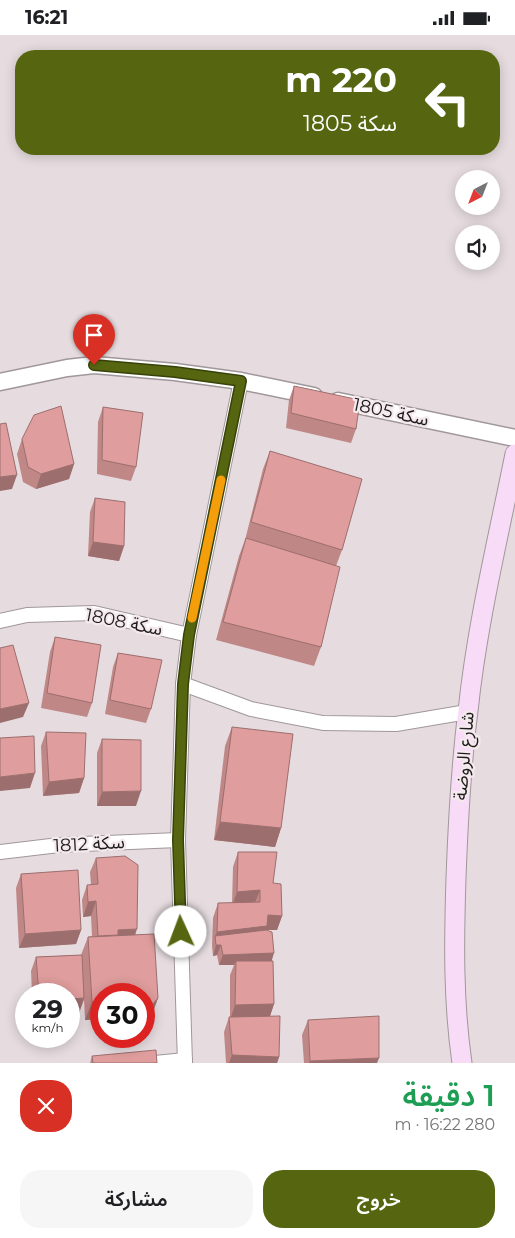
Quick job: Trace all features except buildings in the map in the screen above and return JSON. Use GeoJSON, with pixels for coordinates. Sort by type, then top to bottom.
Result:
{"type":"FeatureCollection","features":[{"type":"Feature","properties":{"kind":"main road","name":"شارع الروضة"},"geometry":{"type":"LineString","coordinates":[[462,1063],[456,1023],[454,952],[458,844],[467,712],[483,611],[515,453]]}},
{"type":"Feature","properties":{"kind":"street","name":"سكة 1805"},"geometry":{"type":"LineString","coordinates":[[0,382],[67,368],[94,365],[175,372],[241,381],[515,438]]}},
{"type":"Feature","properties":{"kind":"street"},"geometry":{"type":"LineString","coordinates":[[154,1063],[185,1062],[178,840],[183,684],[189,635],[241,381]]}},
{"type":"Feature","properties":{"kind":"street","name":"سكة 1808"},"geometry":{"type":"LineString","coordinates":[[0,621],[27,615],[94,613],[189,635]]}},
{"type":"Feature","properties":{"kind":"street"},"geometry":{"type":"LineString","coordinates":[[183,684],[251,709],[323,723],[396,724],[467,712]]}},
{"type":"Feature","properties":{"kind":"street","name":"سكة 1812"},"geometry":{"type":"LineString","coordinates":[[0,851],[59,845],[178,840]]}},
{"type":"Feature","properties":{"kind":"slow traffic"},"geometry":{"type":"LineString","coordinates":[[192,618],[221,480]]}},
{"type":"Feature","properties":{"kind":"route"},"geometry":{"type":"LineString","coordinates":[[94,365],[175,372],[241,381],[189,635],[183,684],[178,840],[181,932]]}}]}
